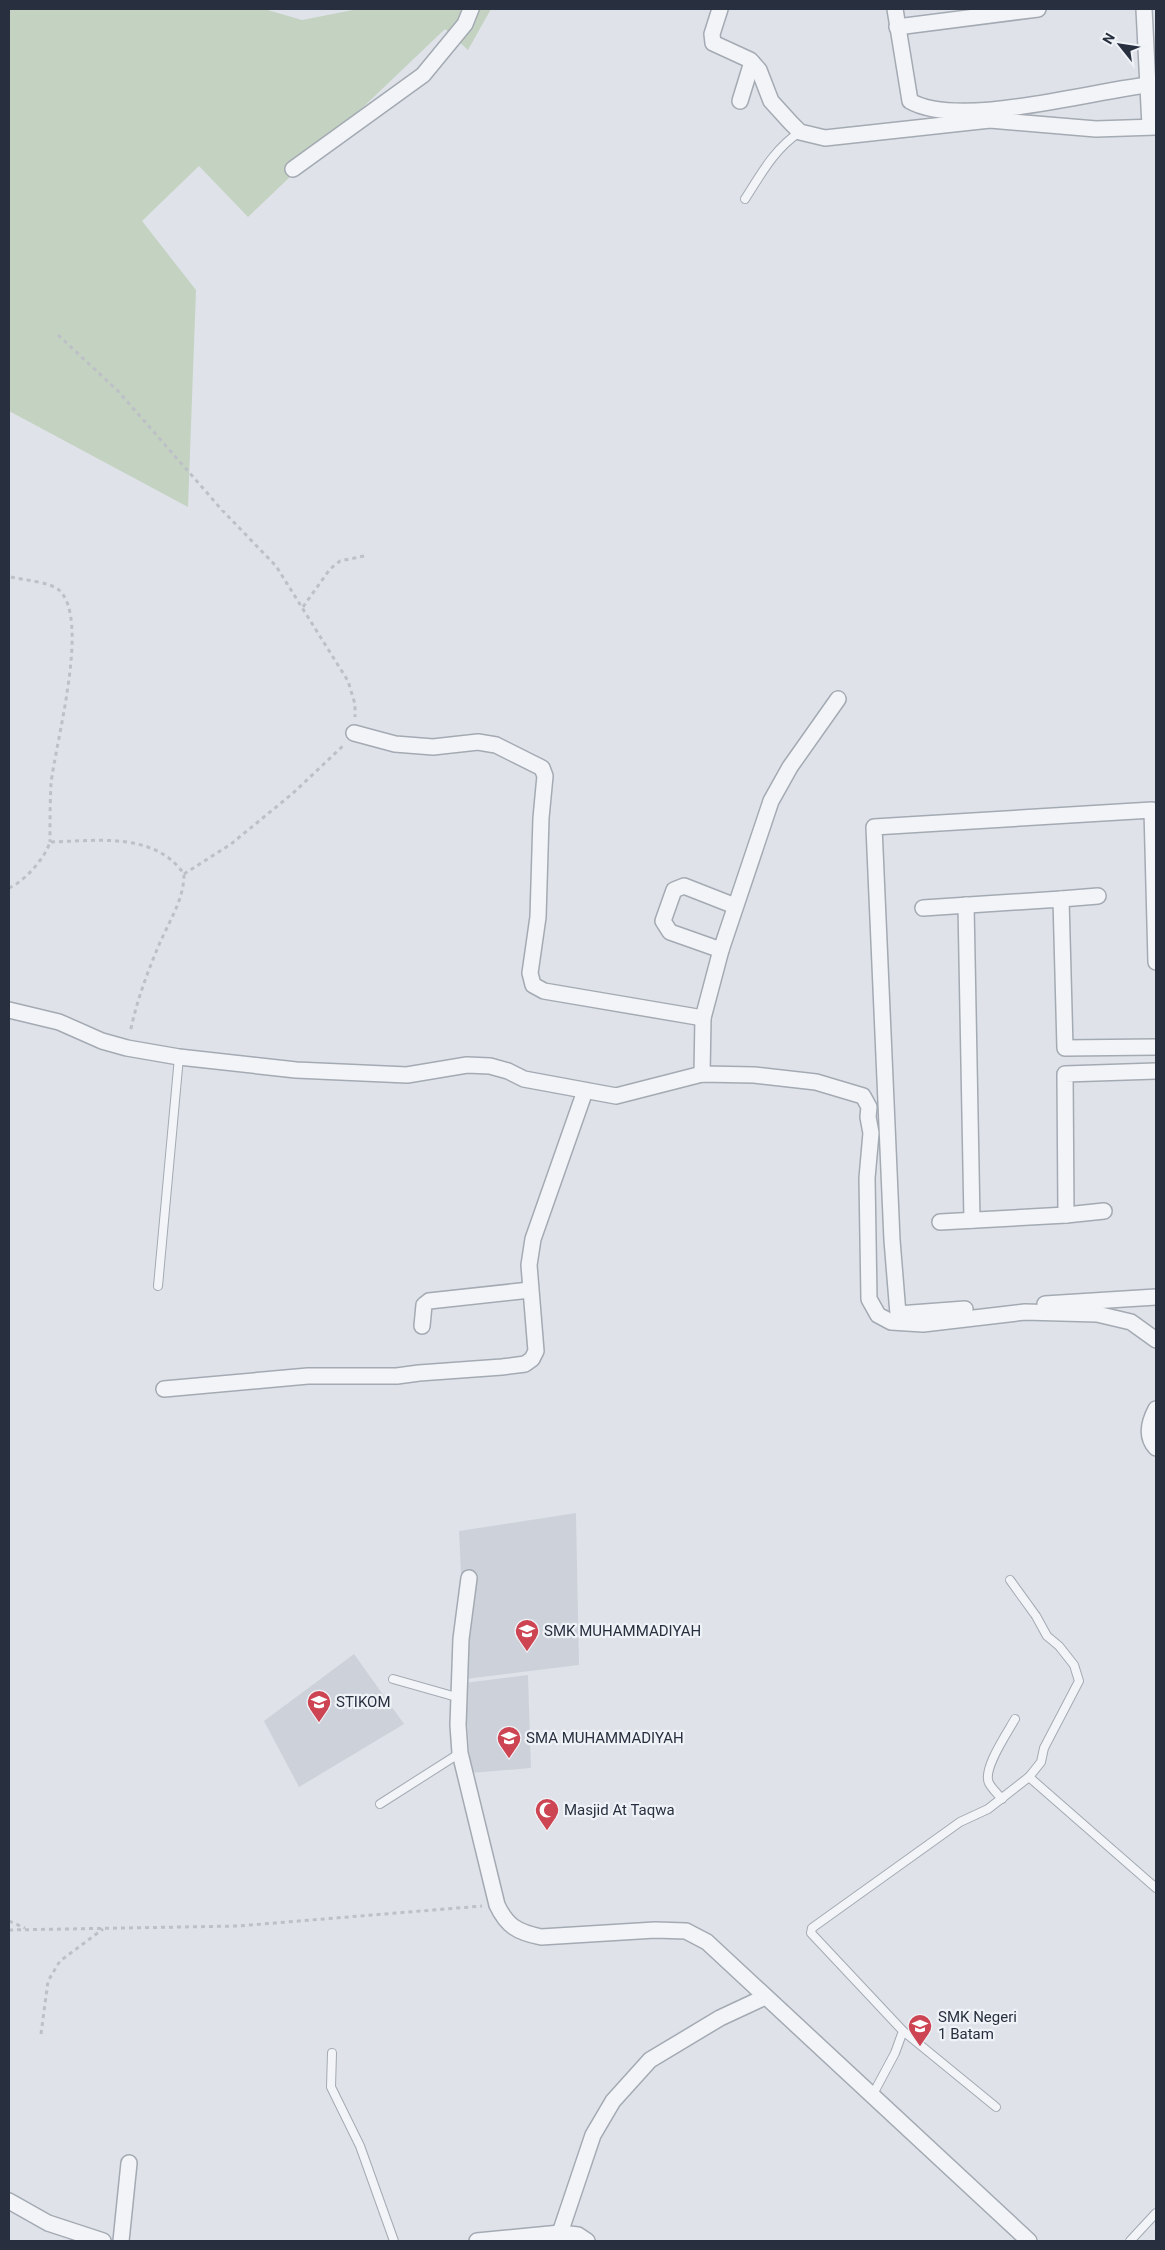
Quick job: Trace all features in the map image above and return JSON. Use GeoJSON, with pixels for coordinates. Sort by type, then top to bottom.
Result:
{"type":"FeatureCollection","features":[{"type":"Feature","properties":{"kind":"street"},"geometry":{"type":"LineString","coordinates":[[293,169],[422,75],[466,24],[471,9]]}},
{"type":"Feature","properties":{"kind":"street"},"geometry":{"type":"LineString","coordinates":[[720,9],[712,34],[712,41],[752,62],[759,70],[771,101],[800,132],[825,138],[990,120],[1096,129],[1153,126],[1153,84],[1144,9]]}},
{"type":"Feature","properties":{"kind":"street"},"geometry":{"type":"LineString","coordinates":[[895,9],[910,101],[919,106],[935,110],[995,110],[1153,84]]}},
{"type":"Feature","properties":{"kind":"street"},"geometry":{"type":"LineString","coordinates":[[897,27],[1038,9]]}},
{"type":"Feature","properties":{"kind":"street"},"geometry":{"type":"LineString","coordinates":[[740,101],[752,62]]}},
{"type":"Feature","properties":{"kind":"street"},"geometry":{"type":"LineString","coordinates":[[702,1074],[703,1018],[734,906],[778,787],[838,699]]}},
{"type":"Feature","properties":{"kind":"street"},"geometry":{"type":"LineString","coordinates":[[354,733],[395,744],[433,747],[478,742],[496,745],[542,768],[545,776],[541,818],[538,918],[530,973],[532,984],[544,991],[703,1018]]}},
{"type":"Feature","properties":{"kind":"street"},"geometry":{"type":"LineString","coordinates":[[1156,962],[1152,810],[874,827],[891,1230],[898,1314],[1156,1297]]}},
{"type":"Feature","properties":{"kind":"street"},"geometry":{"type":"LineString","coordinates":[[721,950],[670,932],[663,921],[674,890],[678,887],[684,886],[734,906]]}},
{"type":"Feature","properties":{"kind":"street"},"geometry":{"type":"LineString","coordinates":[[923,908],[1062,900],[1098,896]]}},
{"type":"Feature","properties":{"kind":"street"},"geometry":{"type":"LineString","coordinates":[[1062,900],[1066,1214]]}},
{"type":"Feature","properties":{"kind":"street"},"geometry":{"type":"LineString","coordinates":[[966,905],[972,1220]]}},
{"type":"Feature","properties":{"kind":"street"},"geometry":{"type":"LineString","coordinates":[[9,1010],[60,1022],[102,1041],[127,1048],[179,1057],[296,1070],[407,1075],[467,1065],[490,1066],[524,1079],[616,1096],[702,1074],[754,1075],[816,1082],[863,1096],[869,1107],[868,1118],[871,1133],[867,1178],[868,1299],[872,1307],[886,1319],[891,1322],[922,1324],[1025,1312],[1097,1314],[1131,1322],[1156,1340]]}},
{"type":"Feature","properties":{"kind":"street"},"geometry":{"type":"LineString","coordinates":[[1065,1048],[1156,1047]]}},
{"type":"Feature","properties":{"kind":"street"},"geometry":{"type":"LineString","coordinates":[[1139,1048],[1141,1071]]}},
{"type":"Feature","properties":{"kind":"street"},"geometry":{"type":"LineString","coordinates":[[1064,1074],[1156,1071]]}},
{"type":"Feature","properties":{"kind":"street"},"geometry":{"type":"LineString","coordinates":[[164,1389],[308,1376],[397,1376],[525,1364],[532,1359],[536,1351],[529,1265],[533,1239],[585,1091]]}},
{"type":"Feature","properties":{"kind":"street"},"geometry":{"type":"LineString","coordinates":[[940,1222],[1104,1212]]}},
{"type":"Feature","properties":{"kind":"street"},"geometry":{"type":"LineString","coordinates":[[422,1326],[424,1305],[429,1301],[530,1290]]}},
{"type":"Feature","properties":{"kind":"street"},"geometry":{"type":"LineString","coordinates":[[1156,1409],[1150,1422],[1149,1433],[1152,1443],[1156,1448]]}},
{"type":"Feature","properties":{"kind":"street"},"geometry":{"type":"LineString","coordinates":[[469,1578],[461,1638],[458,1725],[460,1753],[497,1905],[504,1920],[522,1933],[540,1937],[686,1930],[707,1942],[1029,2241]]}},
{"type":"Feature","properties":{"kind":"street"},"geometry":{"type":"LineString","coordinates":[[560,2233],[593,2134],[613,2101],[650,2060],[720,2018],[765,1997]]}},
{"type":"Feature","properties":{"kind":"street"},"geometry":{"type":"LineString","coordinates":[[121,2241],[129,2163]]}},
{"type":"Feature","properties":{"kind":"street"},"geometry":{"type":"LineString","coordinates":[[9,2201],[48,2223],[103,2241]]}},
{"type":"Feature","properties":{"kind":"street"},"geometry":{"type":"LineString","coordinates":[[477,2241],[560,2233],[578,2235],[587,2241]]}},
{"type":"Feature","properties":{"kind":"lane"},"geometry":{"type":"LineString","coordinates":[[745,199],[769,162],[791,138],[800,132]]}},
{"type":"Feature","properties":{"kind":"lane"},"geometry":{"type":"LineString","coordinates":[[158,1286],[179,1057]]}},
{"type":"Feature","properties":{"kind":"lane"},"geometry":{"type":"LineString","coordinates":[[996,2107],[903,2031],[812,1934],[812,1928],[960,1822],[988,1809],[1002,1799],[1029,1777],[1041,1762],[1044,1748],[1079,1681],[1074,1665],[1059,1646],[1047,1636],[1036,1616],[1010,1580]]}},
{"type":"Feature","properties":{"kind":"lane"},"geometry":{"type":"LineString","coordinates":[[393,1679],[460,1698]]}},
{"type":"Feature","properties":{"kind":"lane"},"geometry":{"type":"LineString","coordinates":[[1002,1799],[988,1782],[988,1772],[1015,1719]]}},
{"type":"Feature","properties":{"kind":"lane"},"geometry":{"type":"LineString","coordinates":[[380,1804],[460,1753]]}},
{"type":"Feature","properties":{"kind":"lane"},"geometry":{"type":"LineString","coordinates":[[1029,1777],[1156,1888]]}},
{"type":"Feature","properties":{"kind":"lane"},"geometry":{"type":"LineString","coordinates":[[872,2096],[895,2053],[903,2031]]}},
{"type":"Feature","properties":{"kind":"lane"},"geometry":{"type":"LineString","coordinates":[[332,2053],[331,2088],[360,2146],[394,2241]]}},
{"type":"Feature","properties":{"kind":"lane"},"geometry":{"type":"LineString","coordinates":[[1130,2241],[1156,2213]]}},
{"type":"Feature","properties":{"kind":"path"},"geometry":{"type":"LineString","coordinates":[[58,336],[118,391],[222,510],[276,566],[348,681],[354,704],[354,733],[349,741],[292,794],[239,838],[184,874],[180,899],[144,984],[127,1048]]}},
{"type":"Feature","properties":{"kind":"path"},"geometry":{"type":"LineString","coordinates":[[303,607],[330,569],[340,561],[364,556]]}},
{"type":"Feature","properties":{"kind":"path"},"geometry":{"type":"LineString","coordinates":[[9,888],[38,864],[46,854],[50,842],[51,784],[69,683],[72,641],[68,604],[59,589],[43,583],[11,577]]}},
{"type":"Feature","properties":{"kind":"path"},"geometry":{"type":"LineString","coordinates":[[50,842],[119,841],[144,845],[169,858],[184,874]]}},
{"type":"Feature","properties":{"kind":"path"},"geometry":{"type":"LineString","coordinates":[[9,1930],[238,1926],[497,1905]]}},
{"type":"Feature","properties":{"kind":"path"},"geometry":{"type":"LineString","coordinates":[[9,1921],[28,1930]]}},
{"type":"Feature","properties":{"kind":"path"},"geometry":{"type":"LineString","coordinates":[[40,2034],[48,1981],[52,1974],[60,1961],[103,1928]]}},
{"type":"Feature","properties":{"kind":"shaded area"},"geometry":{"type":"Polygon","coordinates":[[[576,1513],[579,1665],[466,1679],[459,1531],[576,1513]]]}},
{"type":"Feature","properties":{"kind":"shaded area"},"geometry":{"type":"Polygon","coordinates":[[[354,1654],[404,1724],[299,1787],[264,1721],[354,1654]]]}},
{"type":"Feature","properties":{"kind":"shaded area"},"geometry":{"type":"Polygon","coordinates":[[[528,1675],[531,1768],[471,1773],[464,1683],[528,1675]]]}},
{"type":"Feature","properties":{"kind":"green space"},"geometry":{"type":"Polygon","coordinates":[[[9,9],[264,9],[302,20],[358,9],[491,9],[468,50],[445,29],[248,217],[199,166],[142,221],[196,290],[188,507],[9,411],[9,9]]]}},
{"type":"Feature","properties":{"kind":"place","name":"SMK MUHAMMADIYAH"},"geometry":{"type":"Point","coordinates":[527,1652]}},
{"type":"Feature","properties":{"kind":"place","name":"STIKOM"},"geometry":{"type":"Point","coordinates":[319,1723]}},
{"type":"Feature","properties":{"kind":"place","name":"SMA MUHAMMADIYAH"},"geometry":{"type":"Point","coordinates":[509,1759]}},
{"type":"Feature","properties":{"kind":"place","name":"Masjid At Taqwa"},"geometry":{"type":"Point","coordinates":[547,1831]}},
{"type":"Feature","properties":{"kind":"place","name":"SMK Negeri 1 Batam"},"geometry":{"type":"Point","coordinates":[920,2047]}}]}
